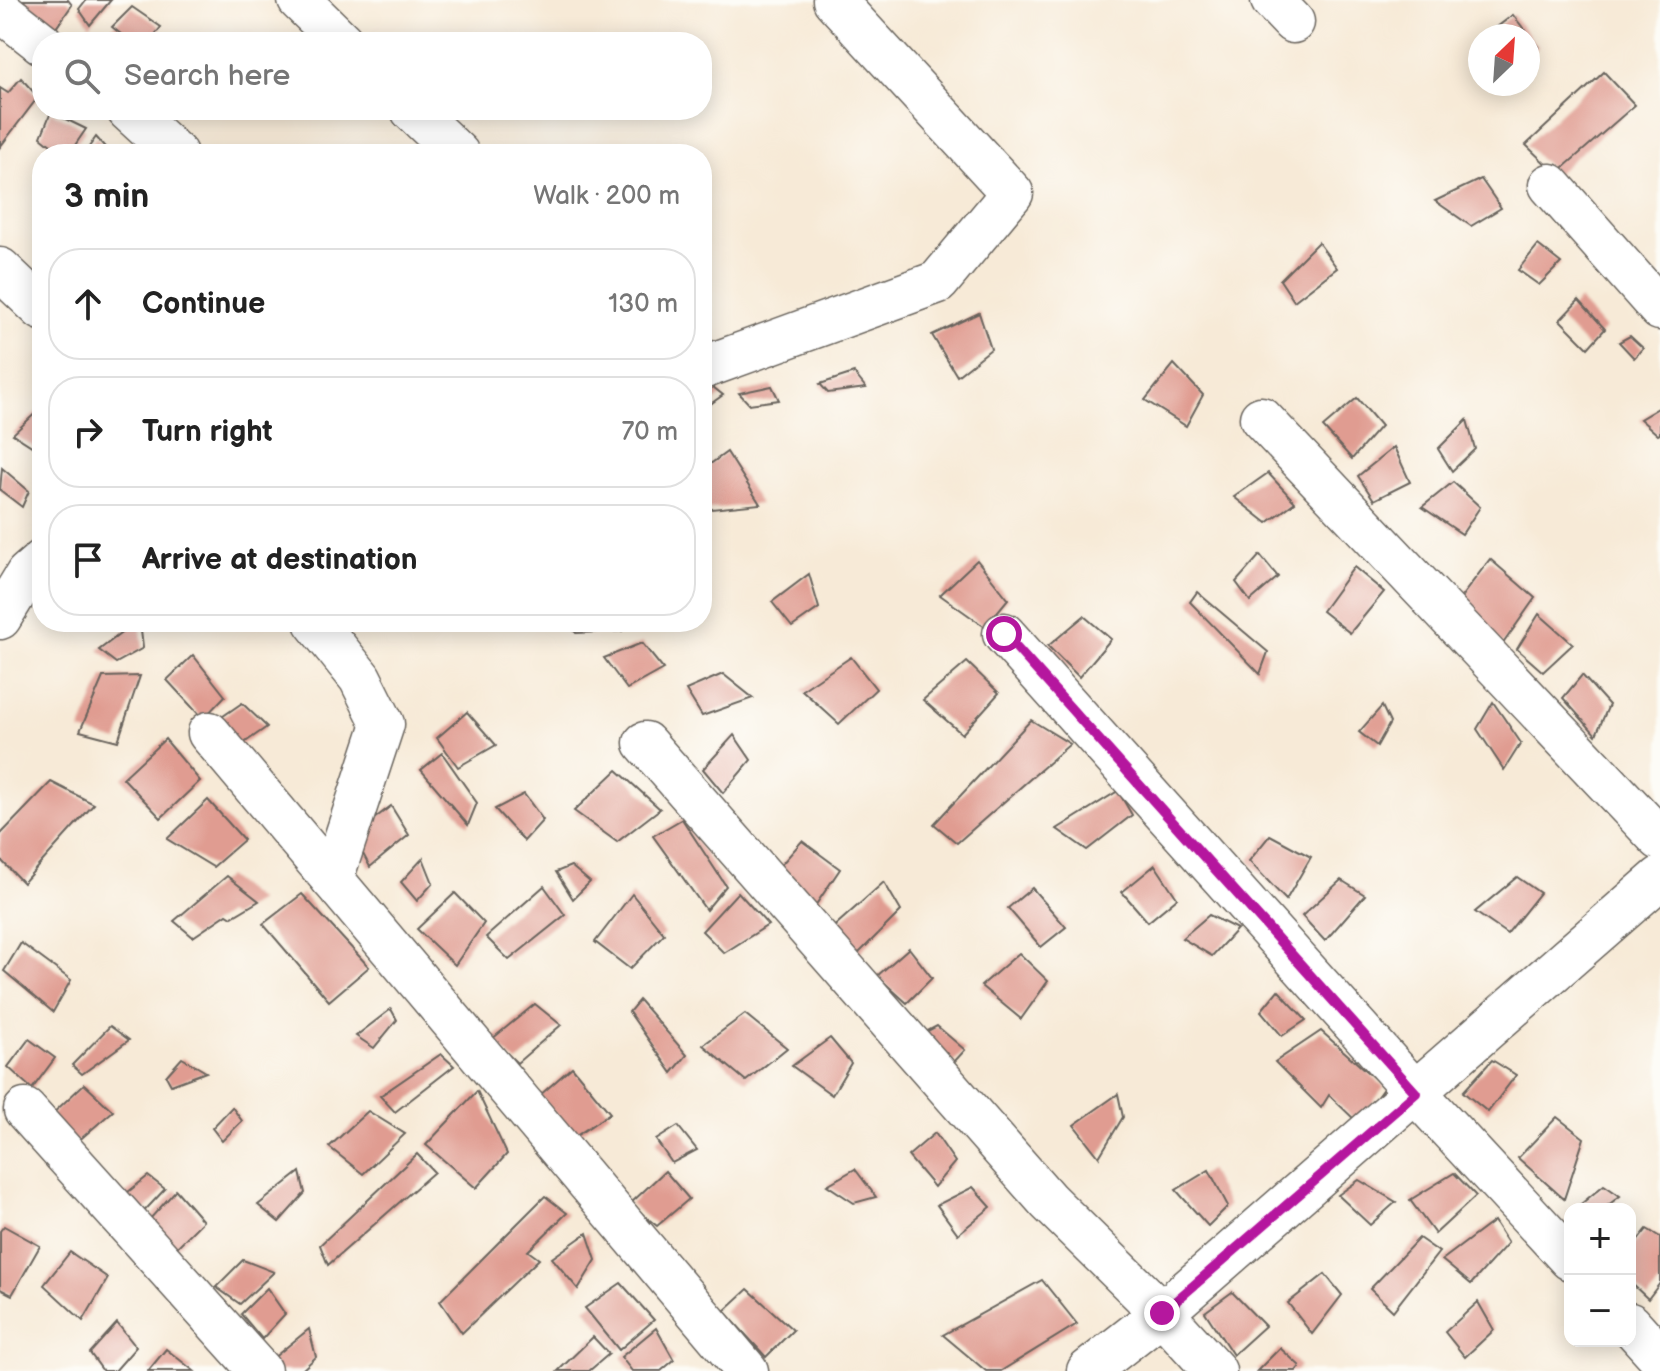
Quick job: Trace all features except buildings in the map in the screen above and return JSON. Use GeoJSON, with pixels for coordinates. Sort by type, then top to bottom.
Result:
{"type":"FeatureCollection","features":[{"type":"Feature","properties":{"kind":"street"},"geometry":{"type":"LineString","coordinates":[[299,0],[332,32]]}},
{"type":"Feature","properties":{"kind":"street"},"geometry":{"type":"LineString","coordinates":[[712,364],[938,282],[1012,193],[834,0]]}},
{"type":"Feature","properties":{"kind":"street"},"geometry":{"type":"LineString","coordinates":[[0,10],[32,35]]}},
{"type":"Feature","properties":{"kind":"street"},"geometry":{"type":"LineString","coordinates":[[139,120],[165,144]]}},
{"type":"Feature","properties":{"kind":"street"},"geometry":{"type":"LineString","coordinates":[[422,120],[448,144]]}},
{"type":"Feature","properties":{"kind":"street"},"geometry":{"type":"LineString","coordinates":[[1550,185],[1660,309]]}},
{"type":"Feature","properties":{"kind":"street"},"geometry":{"type":"LineString","coordinates":[[0,269],[32,299]]}},
{"type":"Feature","properties":{"kind":"street"},"geometry":{"type":"LineString","coordinates":[[1261,418],[1660,839]]}},
{"type":"Feature","properties":{"kind":"street"},"geometry":{"type":"LineString","coordinates":[[0,618],[32,570]]}},
{"type":"Feature","properties":{"kind":"street"},"geometry":{"type":"LineString","coordinates":[[323,632],[360,678],[383,724],[332,879]]}},
{"type":"Feature","properties":{"kind":"street"},"geometry":{"type":"LineString","coordinates":[[1004,634],[1416,1093],[1564,1253]]}},
{"type":"Feature","properties":{"kind":"street"},"geometry":{"type":"LineString","coordinates":[[209,733],[747,1371]]}},
{"type":"Feature","properties":{"kind":"street"},"geometry":{"type":"LineString","coordinates":[[645,743],[1048,1201],[1162,1313],[1215,1371]]}},
{"type":"Feature","properties":{"kind":"street"},"geometry":{"type":"LineString","coordinates":[[1088,1371],[1162,1313],[1660,878]]}},
{"type":"Feature","properties":{"kind":"street"},"geometry":{"type":"LineString","coordinates":[[25,1110],[260,1371]]}},
{"type":"Feature","properties":{"kind":"street"},"geometry":{"type":"LineString","coordinates":[[1636,1331],[1660,1357]]}},
{"type":"Feature","properties":{"kind":"route"},"geometry":{"type":"LineString","coordinates":[[1004,634],[1416,1093],[1162,1313]]}}]}
